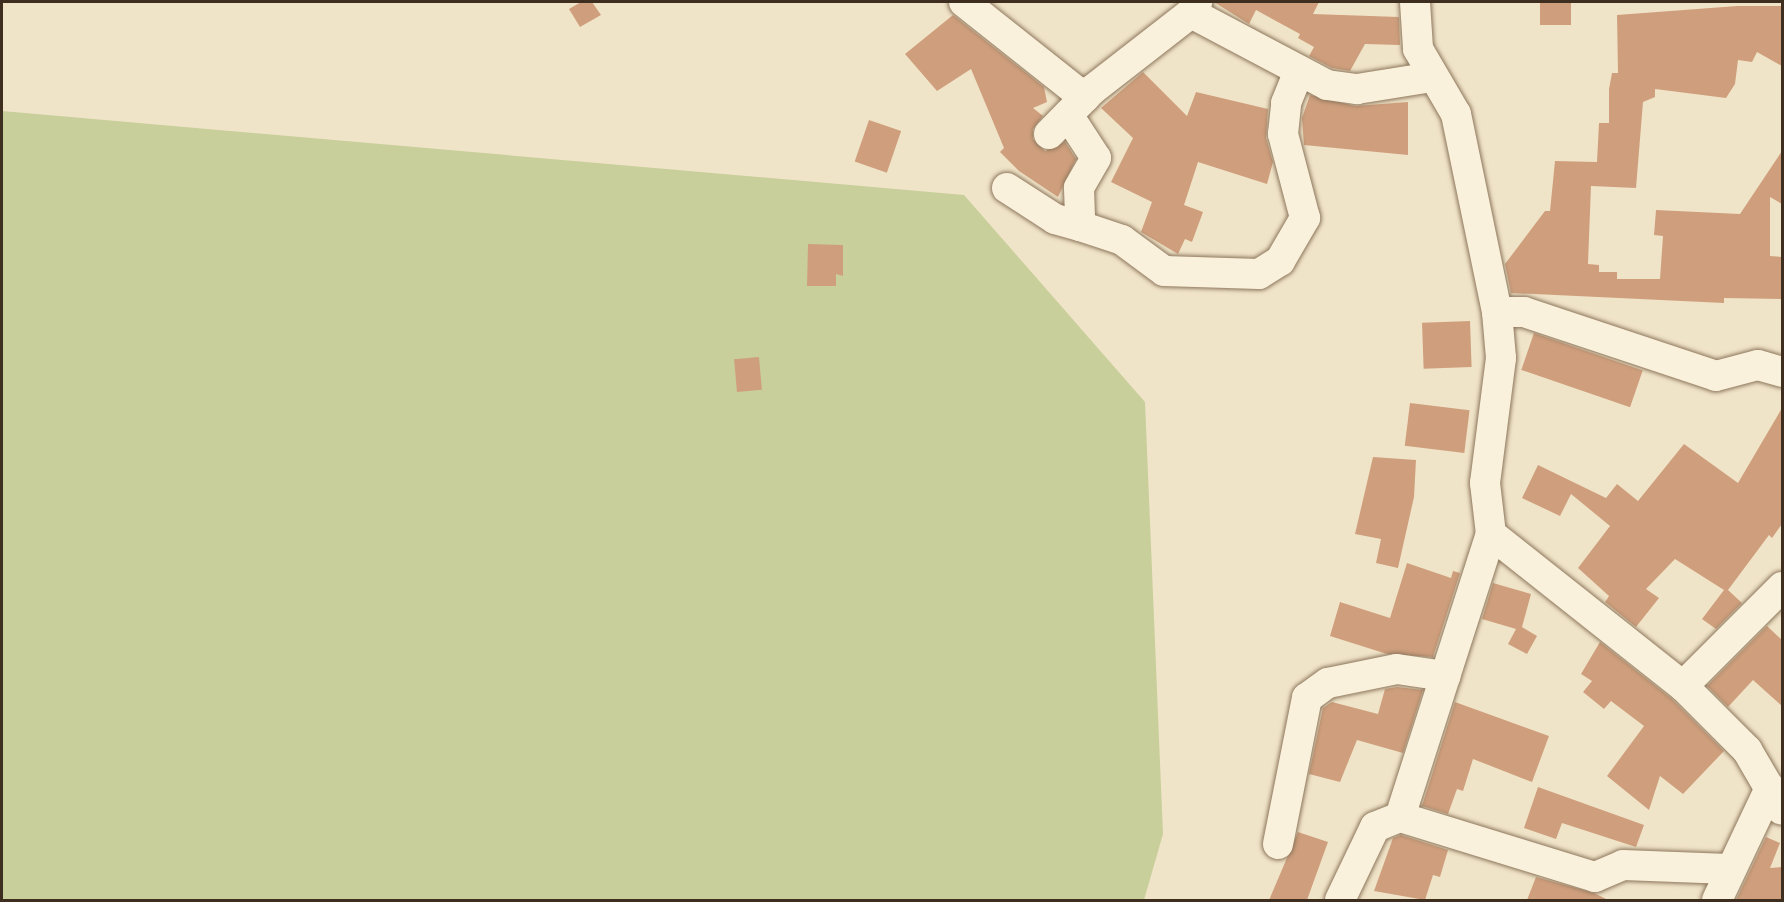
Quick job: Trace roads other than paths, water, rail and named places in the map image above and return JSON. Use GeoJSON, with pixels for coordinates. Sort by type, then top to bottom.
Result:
{"type":"FeatureCollection","features":[{"type":"Feature","properties":{"kind":"street"},"geometry":{"type":"LineString","coordinates":[[964,2],[1067,116],[1096,158],[1079,188],[1080,226]]}},
{"type":"Feature","properties":{"kind":"street"},"geometry":{"type":"LineString","coordinates":[[1400,817],[1491,534],[1485,483],[1501,358],[1497,312],[1456,114],[1432,77],[1418,49],[1415,2]]}},
{"type":"Feature","properties":{"kind":"street"},"geometry":{"type":"LineString","coordinates":[[1067,116],[1194,7],[1327,85],[1357,89],[1432,77]]}},
{"type":"Feature","properties":{"kind":"street"},"geometry":{"type":"LineString","coordinates":[[1007,188],[1055,219],[1122,240],[1164,271],[1259,274],[1280,261],[1305,218],[1283,134],[1286,103],[1299,70]]}},
{"type":"Feature","properties":{"kind":"street"},"geometry":{"type":"LineString","coordinates":[[1497,312],[1524,312],[1716,376],[1758,366],[1782,372]]}},
{"type":"Feature","properties":{"kind":"street"},"geometry":{"type":"LineString","coordinates":[[1491,534],[1683,686],[1747,750],[1776,799],[1730,869],[1717,900]]}},
{"type":"Feature","properties":{"kind":"street"},"geometry":{"type":"LineString","coordinates":[[1683,686],[1782,587]]}},
{"type":"Feature","properties":{"kind":"street"},"geometry":{"type":"LineString","coordinates":[[1278,844],[1307,698],[1328,684],[1397,669],[1445,676]]}},
{"type":"Feature","properties":{"kind":"street"},"geometry":{"type":"LineString","coordinates":[[1340,900],[1375,827],[1400,817],[1595,877],[1623,865],[1730,869]]}}]}
